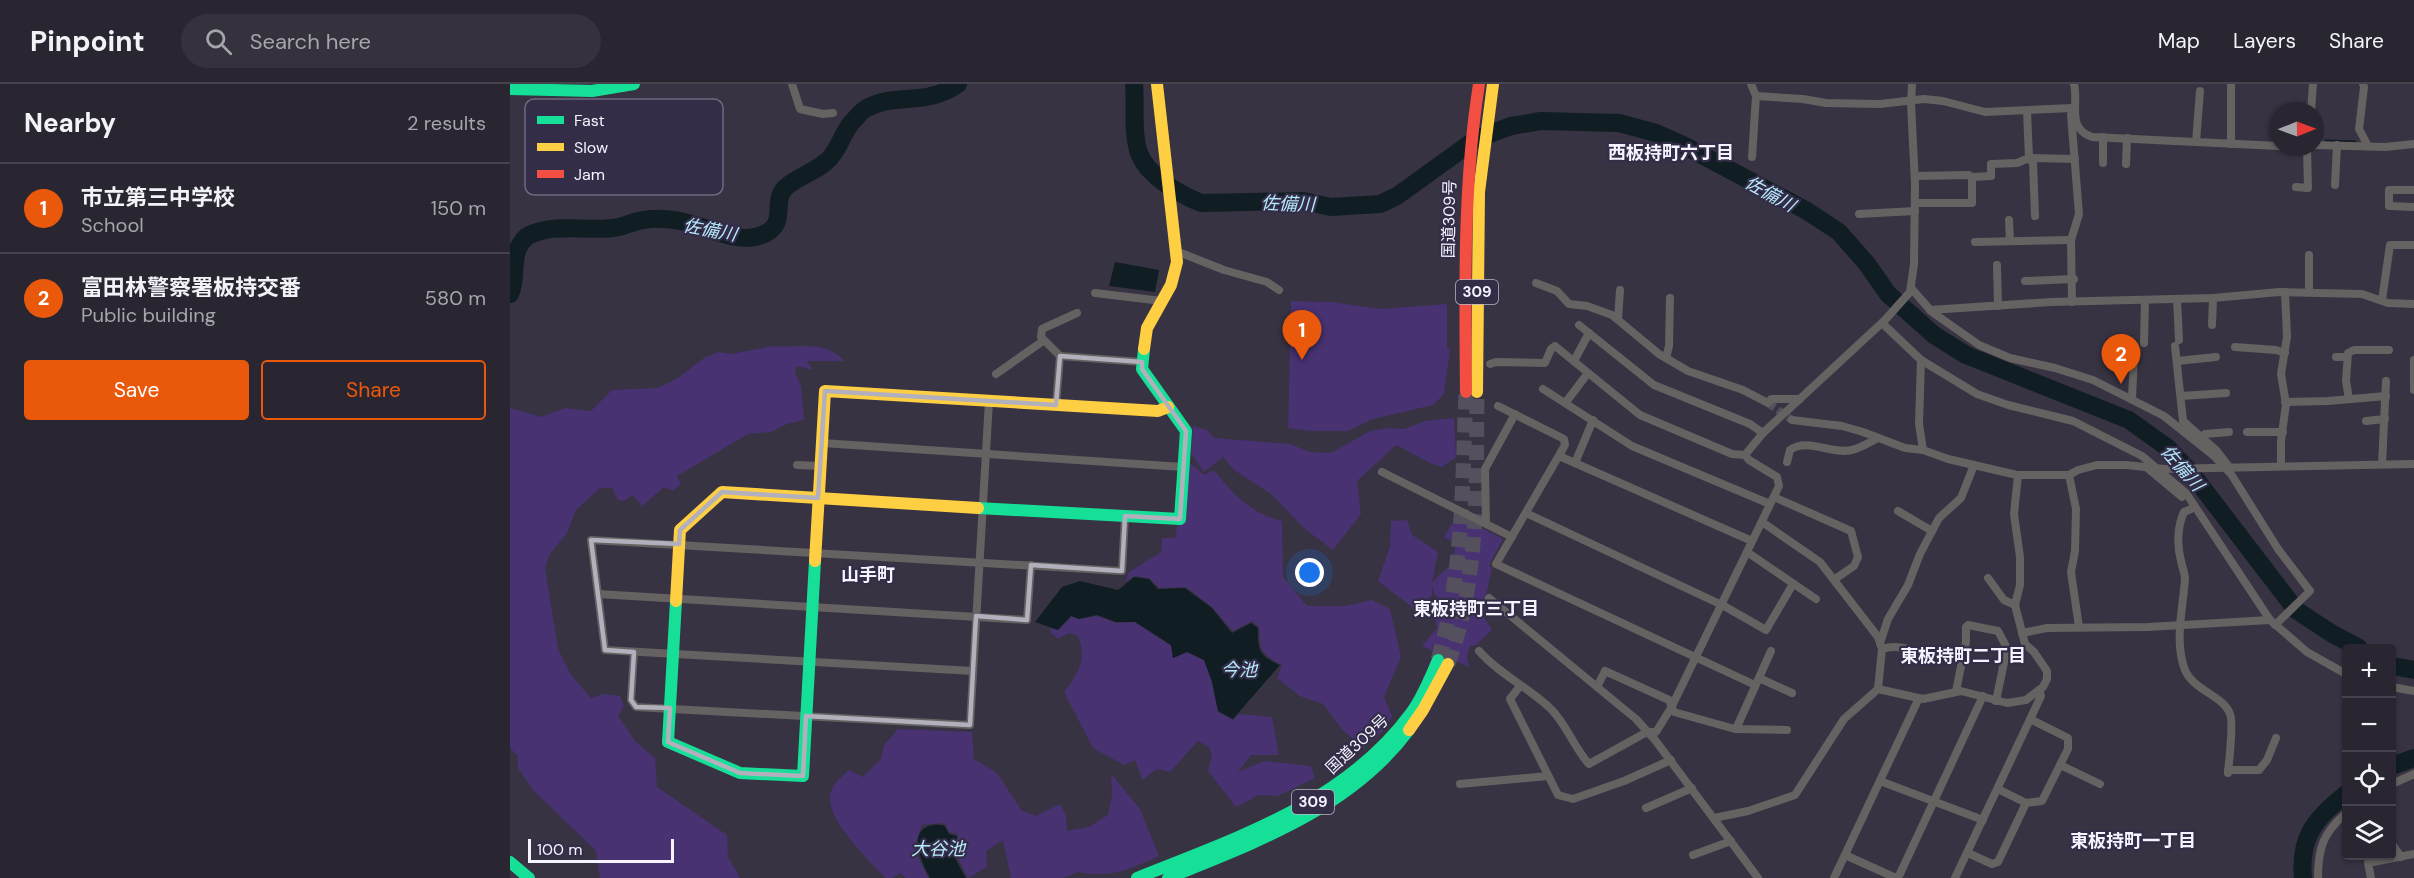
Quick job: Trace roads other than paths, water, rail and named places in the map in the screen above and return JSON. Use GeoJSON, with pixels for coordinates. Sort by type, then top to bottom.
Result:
{"type":"FeatureCollection","features":[{"type":"Feature","properties":{"kind":"main road"},"geometry":{"type":"LineString","coordinates":[[512,87],[592,91],[634,84]]}},
{"type":"Feature","properties":{"kind":"main road"},"geometry":{"type":"LineString","coordinates":[[1157,84],[1172,207],[1176,251],[1175,276],[1147,328],[1142,369],[1186,431],[1180,519],[983,508],[819,498],[722,492],[680,530],[668,742],[740,773],[803,776],[808,662],[819,498],[825,391],[1158,411],[1168,406]]}},
{"type":"Feature","properties":{"kind":"main road","name":"国道309号"},"geometry":{"type":"LineString","coordinates":[[1478,86],[1468,145],[1464,202],[1472,392],[1479,192],[1493,86]]}},
{"type":"Feature","properties":{"kind":"main road","name":"国道309号"},"geometry":{"type":"LineString","coordinates":[[1137,878],[1292,813],[1336,787],[1377,752],[1398,730],[1443,662],[1422,715],[1405,739],[1368,777],[1343,797],[1290,826],[1168,878]]}},
{"type":"Feature","properties":{"kind":"main road"},"geometry":{"type":"LineString","coordinates":[[510,862],[529,878]]}},
{"type":"Feature","properties":{"kind":"street"},"geometry":{"type":"LineString","coordinates":[[792,84],[800,109],[823,114],[833,113]]}},
{"type":"Feature","properties":{"kind":"street"},"geometry":{"type":"LineString","coordinates":[[1751,84],[1756,96],[1752,157]]}},
{"type":"Feature","properties":{"kind":"street"},"geometry":{"type":"LineString","coordinates":[[1744,455],[1763,433],[1884,321],[1911,290],[1915,207],[1912,84]]}},
{"type":"Feature","properties":{"kind":"street"},"geometry":{"type":"LineString","coordinates":[[2072,302],[2071,240],[2079,214],[2072,109],[2076,98],[2074,84]]}},
{"type":"Feature","properties":{"kind":"street"},"geometry":{"type":"LineString","coordinates":[[2231,84],[2231,144]]}},
{"type":"Feature","properties":{"kind":"street"},"geometry":{"type":"LineString","coordinates":[[2312,102],[2313,84]]}},
{"type":"Feature","properties":{"kind":"street"},"geometry":{"type":"LineString","coordinates":[[2363,84],[2359,129],[2368,146]]}},
{"type":"Feature","properties":{"kind":"street"},"geometry":{"type":"LineString","coordinates":[[2196,142],[2200,91]]}},
{"type":"Feature","properties":{"kind":"street"},"geometry":{"type":"LineString","coordinates":[[1756,96],[1826,103],[1880,104],[1943,101],[1985,112],[2072,109]]}},
{"type":"Feature","properties":{"kind":"street"},"geometry":{"type":"LineString","coordinates":[[2072,109],[2078,126],[2084,134],[2103,137],[2270,146]]}},
{"type":"Feature","properties":{"kind":"street"},"geometry":{"type":"LineString","coordinates":[[2027,111],[2030,159],[2033,162],[2035,216]]}},
{"type":"Feature","properties":{"kind":"street"},"geometry":{"type":"LineString","coordinates":[[2103,137],[2103,163]]}},
{"type":"Feature","properties":{"kind":"street"},"geometry":{"type":"LineString","coordinates":[[2126,164],[2127,138]]}},
{"type":"Feature","properties":{"kind":"street"},"geometry":{"type":"LineString","coordinates":[[2324,145],[2385,147],[2414,144]]}},
{"type":"Feature","properties":{"kind":"street"},"geometry":{"type":"LineString","coordinates":[[2335,185],[2337,145]]}},
{"type":"Feature","properties":{"kind":"street"},"geometry":{"type":"LineString","coordinates":[[2296,187],[2307,188],[2307,156]]}},
{"type":"Feature","properties":{"kind":"street"},"geometry":{"type":"LineString","coordinates":[[1915,176],[1991,176],[1991,164],[2017,163],[2030,159],[2075,159]]}},
{"type":"Feature","properties":{"kind":"street"},"geometry":{"type":"LineString","coordinates":[[1859,213],[1972,203],[1972,177]]}},
{"type":"Feature","properties":{"kind":"street"},"geometry":{"type":"LineString","coordinates":[[2414,190],[2389,190],[2390,206],[2414,207]]}},
{"type":"Feature","properties":{"kind":"street"},"geometry":{"type":"LineString","coordinates":[[2009,220],[2010,241]]}},
{"type":"Feature","properties":{"kind":"street"},"geometry":{"type":"LineString","coordinates":[[1975,242],[2071,240]]}},
{"type":"Feature","properties":{"kind":"street"},"geometry":{"type":"LineString","coordinates":[[2382,300],[2390,245],[2414,245]]}},
{"type":"Feature","properties":{"kind":"street"},"geometry":{"type":"LineString","coordinates":[[1176,251],[1224,270],[1267,282],[1279,290]]}},
{"type":"Feature","properties":{"kind":"street"},"geometry":{"type":"LineString","coordinates":[[2309,292],[2310,255]]}},
{"type":"Feature","properties":{"kind":"street"},"geometry":{"type":"LineString","coordinates":[[1997,265],[1998,306]]}},
{"type":"Feature","properties":{"kind":"street"},"geometry":{"type":"LineString","coordinates":[[2025,281],[2073,279]]}},
{"type":"Feature","properties":{"kind":"street"},"geometry":{"type":"LineString","coordinates":[[1536,283],[1557,291],[1569,304],[1587,306],[1618,319],[1643,342],[1688,371],[1743,390],[1768,403],[1771,399],[1800,399]]}},
{"type":"Feature","properties":{"kind":"street"},"geometry":{"type":"LineString","coordinates":[[1618,319],[1620,290]]}},
{"type":"Feature","properties":{"kind":"street"},"geometry":{"type":"LineString","coordinates":[[1911,290],[1930,310],[1964,336],[1993,351],[2010,358],[2076,374],[2164,416],[2213,455],[2230,474],[2289,565],[2310,591],[2272,622],[2048,628],[2022,633]]}},
{"type":"Feature","properties":{"kind":"street"},"geometry":{"type":"LineString","coordinates":[[1930,310],[2072,302],[2213,298],[2285,292],[2362,294],[2396,305],[2414,304]]}},
{"type":"Feature","properties":{"kind":"street"},"geometry":{"type":"LineString","coordinates":[[2281,466],[2285,402],[2281,374],[2287,337],[2285,292]]}},
{"type":"Feature","properties":{"kind":"street"},"geometry":{"type":"LineString","coordinates":[[1095,293],[1162,301]]}},
{"type":"Feature","properties":{"kind":"street"},"geometry":{"type":"LineString","coordinates":[[1666,358],[1669,346],[1670,298]]}},
{"type":"Feature","properties":{"kind":"street"},"geometry":{"type":"LineString","coordinates":[[2212,325],[2213,298]]}},
{"type":"Feature","properties":{"kind":"street"},"geometry":{"type":"LineString","coordinates":[[2177,299],[2177,361],[2183,422],[2227,461],[2223,467]]}},
{"type":"Feature","properties":{"kind":"street"},"geometry":{"type":"LineString","coordinates":[[2144,343],[2145,300]]}},
{"type":"Feature","properties":{"kind":"street"},"geometry":{"type":"LineString","coordinates":[[1077,313],[1042,329],[1041,337],[1060,356],[1142,362]]}},
{"type":"Feature","properties":{"kind":"street"},"geometry":{"type":"LineString","coordinates":[[1884,321],[1922,360],[1977,394],[2008,405],[2058,416],[2086,426],[2142,456],[2161,469],[2186,493],[2272,622],[2320,661],[2342,672]]}},
{"type":"Feature","properties":{"kind":"street"},"geometry":{"type":"LineString","coordinates":[[1579,325],[1654,385],[1750,424],[1763,433]]}},
{"type":"Feature","properties":{"kind":"street"},"geometry":{"type":"LineString","coordinates":[[1574,361],[1589,333]]}},
{"type":"Feature","properties":{"kind":"street"},"geometry":{"type":"LineString","coordinates":[[996,374],[1044,341]]}},
{"type":"Feature","properties":{"kind":"street"},"geometry":{"type":"LineString","coordinates":[[1479,651],[1554,712],[1579,753],[1589,764],[1647,732],[1656,732],[1672,706],[1779,486],[1777,477],[1744,455],[1732,454],[1640,415],[1555,346],[1551,349],[1545,363],[1496,362],[1490,364]]}},
{"type":"Feature","properties":{"kind":"street"},"geometry":{"type":"LineString","coordinates":[[2235,347],[2276,350],[2285,353]]}},
{"type":"Feature","properties":{"kind":"street"},"geometry":{"type":"LineString","coordinates":[[2349,399],[2346,357],[2350,351],[2389,350]]}},
{"type":"Feature","properties":{"kind":"street"},"geometry":{"type":"LineString","coordinates":[[2132,399],[2134,354]]}},
{"type":"Feature","properties":{"kind":"street"},"geometry":{"type":"LineString","coordinates":[[1056,405],[1060,356]]}},
{"type":"Feature","properties":{"kind":"street"},"geometry":{"type":"LineString","coordinates":[[2177,361],[2216,357]]}},
{"type":"Feature","properties":{"kind":"street"},"geometry":{"type":"LineString","coordinates":[[2336,357],[2346,357]]}},
{"type":"Feature","properties":{"kind":"street"},"geometry":{"type":"LineString","coordinates":[[1922,360],[1919,424],[1923,450]]}},
{"type":"Feature","properties":{"kind":"street"},"geometry":{"type":"LineString","coordinates":[[2414,360],[2414,390]]}},
{"type":"Feature","properties":{"kind":"street"},"geometry":{"type":"LineString","coordinates":[[2403,367],[2414,368]]}},
{"type":"Feature","properties":{"kind":"street"},"geometry":{"type":"LineString","coordinates":[[1566,402],[1588,373]]}},
{"type":"Feature","properties":{"kind":"street"},"geometry":{"type":"LineString","coordinates":[[2382,464],[2386,381]]}},
{"type":"Feature","properties":{"kind":"street"},"geometry":{"type":"LineString","coordinates":[[1543,389],[1632,446],[1851,531],[1858,557],[1854,566],[1835,579]]}},
{"type":"Feature","properties":{"kind":"street"},"geometry":{"type":"LineString","coordinates":[[2181,396],[2226,393]]}},
{"type":"Feature","properties":{"kind":"street"},"geometry":{"type":"LineString","coordinates":[[2285,402],[2386,396]]}},
{"type":"Feature","properties":{"kind":"street"},"geometry":{"type":"LineString","coordinates":[[634,652],[631,700],[636,707],[969,725],[989,401]]}},
{"type":"Feature","properties":{"kind":"street"},"geometry":{"type":"LineString","coordinates":[[1498,406],[1564,440],[1565,445],[1496,564],[1696,657],[1757,682],[1792,693]]}},
{"type":"Feature","properties":{"kind":"street"},"geometry":{"type":"LineString","coordinates":[[1486,524],[1485,468],[1515,414]]}},
{"type":"Feature","properties":{"kind":"street"},"geometry":{"type":"LineString","coordinates":[[2366,422],[2385,419]]}},
{"type":"Feature","properties":{"kind":"street"},"geometry":{"type":"LineString","coordinates":[[1575,463],[1593,420]]}},
{"type":"Feature","properties":{"kind":"street"},"geometry":{"type":"LineString","coordinates":[[1792,420],[1842,426],[1905,448],[1923,450],[2018,475],[2069,475],[2097,465],[2161,469],[2414,464]]}},
{"type":"Feature","properties":{"kind":"street"},"geometry":{"type":"LineString","coordinates":[[2202,437],[2205,434],[2229,432]]}},
{"type":"Feature","properties":{"kind":"street"},"geometry":{"type":"LineString","coordinates":[[2247,432],[2283,432]]}},
{"type":"Feature","properties":{"kind":"street"},"geometry":{"type":"LineString","coordinates":[[1787,462],[1790,450],[1799,445],[1828,450],[1852,450],[1878,438]]}},
{"type":"Feature","properties":{"kind":"street"},"geometry":{"type":"LineString","coordinates":[[822,443],[1183,467]]}},
{"type":"Feature","properties":{"kind":"street"},"geometry":{"type":"LineString","coordinates":[[1559,456],[1752,541]]}},
{"type":"Feature","properties":{"kind":"street"},"geometry":{"type":"LineString","coordinates":[[797,465],[820,466]]}},
{"type":"Feature","properties":{"kind":"street"},"geometry":{"type":"LineString","coordinates":[[1714,818],[1748,811],[1795,795],[1844,719],[1878,689],[1881,646],[1888,619],[1908,585],[1932,531],[1940,518],[1960,498],[1974,465]]}},
{"type":"Feature","properties":{"kind":"street"},"geometry":{"type":"LineString","coordinates":[[2146,467],[2176,491],[2208,534],[2216,537]]}},
{"type":"Feature","properties":{"kind":"street"},"geometry":{"type":"LineString","coordinates":[[1382,472],[1512,537]]}},
{"type":"Feature","properties":{"kind":"street"},"geometry":{"type":"LineString","coordinates":[[1878,689],[1919,698],[1956,691],[1996,701],[2018,703],[2033,696],[2047,679],[2047,671],[2034,652],[2025,644],[2015,605],[2020,585],[2020,557],[2014,514],[2018,475]]}},
{"type":"Feature","properties":{"kind":"street"},"geometry":{"type":"LineString","coordinates":[[2069,475],[2076,509],[2075,552],[2071,572],[2079,627]]}},
{"type":"Feature","properties":{"kind":"street"},"geometry":{"type":"LineString","coordinates":[[2191,509],[2184,512],[2179,527],[2180,561],[2185,580],[2180,643],[2186,671],[2205,692],[2224,705],[2231,715],[2228,771],[2259,770],[2276,738]]}},
{"type":"Feature","properties":{"kind":"street"},"geometry":{"type":"LineString","coordinates":[[1898,511],[1932,531]]}},
{"type":"Feature","properties":{"kind":"street"},"geometry":{"type":"LineString","coordinates":[[1526,513],[1721,605],[1766,630],[1793,584]]}},
{"type":"Feature","properties":{"kind":"street"},"geometry":{"type":"LineString","coordinates":[[973,671],[605,650],[591,540],[1122,571],[1125,516]]}},
{"type":"Feature","properties":{"kind":"street"},"geometry":{"type":"LineString","coordinates":[[1762,522],[1820,562],[1835,579],[1881,646]]}},
{"type":"Feature","properties":{"kind":"street"},"geometry":{"type":"LineString","coordinates":[[1747,552],[1816,599]]}},
{"type":"Feature","properties":{"kind":"street"},"geometry":{"type":"LineString","coordinates":[[598,594],[1027,620],[1031,566]]}},
{"type":"Feature","properties":{"kind":"street"},"geometry":{"type":"LineString","coordinates":[[1988,578],[2004,600],[2015,605]]}},
{"type":"Feature","properties":{"kind":"street"},"geometry":{"type":"LineString","coordinates":[[1489,598],[1597,687],[1647,732],[1671,760],[1758,878]]}},
{"type":"Feature","properties":{"kind":"street"},"geometry":{"type":"LineString","coordinates":[[1956,691],[1966,642],[1966,627],[1968,625],[1998,631],[2007,648],[1996,701]]}},
{"type":"Feature","properties":{"kind":"street"},"geometry":{"type":"LineString","coordinates":[[1881,646],[1900,647],[1927,654]]}},
{"type":"Feature","properties":{"kind":"street"},"geometry":{"type":"LineString","coordinates":[[1736,729],[1771,651]]}},
{"type":"Feature","properties":{"kind":"street"},"geometry":{"type":"LineString","coordinates":[[1597,687],[1605,671],[1669,700],[1674,711],[1736,729],[1787,730]]}},
{"type":"Feature","properties":{"kind":"street"},"geometry":{"type":"LineString","coordinates":[[1520,686],[1510,699],[1558,795],[1573,799],[1624,781],[1671,760]]}},
{"type":"Feature","properties":{"kind":"street"},"geometry":{"type":"LineString","coordinates":[[2396,688],[2414,691]]}},
{"type":"Feature","properties":{"kind":"street"},"geometry":{"type":"LineString","coordinates":[[1955,878],[2041,696],[2039,690]]}},
{"type":"Feature","properties":{"kind":"street"},"geometry":{"type":"LineString","coordinates":[[1845,855],[1897,878],[1983,696]]}},
{"type":"Feature","properties":{"kind":"street"},"geometry":{"type":"LineString","coordinates":[[1834,878],[1919,698]]}},
{"type":"Feature","properties":{"kind":"street"},"geometry":{"type":"LineString","coordinates":[[1998,789],[2026,803],[2042,801],[2068,749],[2068,738],[2030,719]]}},
{"type":"Feature","properties":{"kind":"street"},"geometry":{"type":"LineString","coordinates":[[2060,765],[2100,784]]}},
{"type":"Feature","properties":{"kind":"street"},"geometry":{"type":"LineString","coordinates":[[2396,782],[2414,774]]}},
{"type":"Feature","properties":{"kind":"street"},"geometry":{"type":"LineString","coordinates":[[1460,784],[1548,776]]}},
{"type":"Feature","properties":{"kind":"street"},"geometry":{"type":"LineString","coordinates":[[1880,781],[1983,820]]}},
{"type":"Feature","properties":{"kind":"street"},"geometry":{"type":"LineString","coordinates":[[1646,808],[1692,788]]}},
{"type":"Feature","properties":{"kind":"street"},"geometry":{"type":"LineString","coordinates":[[1968,853],[1992,864],[1998,862],[2026,803]]}},
{"type":"Feature","properties":{"kind":"street"},"geometry":{"type":"LineString","coordinates":[[2318,878],[2320,846],[2342,817]]}},
{"type":"Feature","properties":{"kind":"street"},"geometry":{"type":"LineString","coordinates":[[1693,855],[1731,842]]}},
{"type":"Feature","properties":{"kind":"street"},"geometry":{"type":"LineString","coordinates":[[2396,850],[2401,857]]}},
{"type":"Feature","properties":{"kind":"street"},"geometry":{"type":"LineString","coordinates":[[2371,878],[2368,863],[2414,854]]}},
{"type":"Feature","properties":{"kind":"water"},"geometry":{"type":"Polygon","coordinates":[[[1115,262],[1159,270],[1155,292],[1109,286],[1115,262]]]}},
{"type":"Feature","properties":{"kind":"water","name":"今池"},"geometry":{"type":"Polygon","coordinates":[[[1134,577],[1149,579],[1158,589],[1185,588],[1212,608],[1232,633],[1251,623],[1258,628],[1258,642],[1263,655],[1280,665],[1233,719],[1218,711],[1212,682],[1204,660],[1187,652],[1173,658],[1171,645],[1135,622],[1116,622],[1097,615],[1079,619],[1071,616],[1058,630],[1035,622],[1062,587],[1080,581],[1118,590],[1134,577]]]}},
{"type":"Feature","properties":{"kind":"water","name":"大谷池"},"geometry":{"type":"Polygon","coordinates":[[[944,825],[949,834],[957,836],[955,858],[966,878],[930,878],[924,865],[919,850],[919,835],[929,826],[944,825]]]}},
{"type":"Feature","properties":{"kind":"waterway","name":"佐備川"},"geometry":{"type":"LineString","coordinates":[[510,294],[518,248],[528,236],[541,231],[559,228],[613,228],[640,221],[662,219],[689,223],[741,238],[759,236],[774,226],[781,194],[785,188],[827,161],[835,152],[850,124],[863,110],[878,103],[934,95],[958,84]]}},
{"type":"Feature","properties":{"kind":"waterway","name":"佐備川"},"geometry":{"type":"LineString","coordinates":[[1134,84],[1135,134],[1142,159],[1148,168],[1164,182],[1201,203],[1303,201],[1331,207],[1380,204],[1397,196],[1476,139],[1511,126],[1541,121],[1619,123],[1656,133],[1683,145],[1807,211],[1839,232],[1867,264],[1888,294],[1934,335],[1966,355],[2129,420],[2168,448],[2192,474],[2296,610],[2352,644]]}},
{"type":"Feature","properties":{"kind":"waterway"},"geometry":{"type":"LineString","coordinates":[[2326,141],[2355,142]]}},
{"type":"Feature","properties":{"kind":"waterway","name":"佐備川"},"geometry":{"type":"LineString","coordinates":[[2396,667],[2414,670]]}},
{"type":"Feature","properties":{"kind":"waterway"},"geometry":{"type":"LineString","coordinates":[[2396,765],[2414,758]]}},
{"type":"Feature","properties":{"kind":"waterway"},"geometry":{"type":"LineString","coordinates":[[2303,878],[2304,851],[2311,830],[2342,798]]}},
{"type":"Feature","properties":{"kind":"tunnel"},"geometry":{"type":"LineString","coordinates":[[1438,660],[1447,626],[1457,560],[1466,392]]}},
{"type":"Feature","properties":{"kind":"tunnel"},"geometry":{"type":"LineString","coordinates":[[1448,664],[1466,598],[1471,564],[1476,496],[1477,392]]}},
{"type":"Feature","properties":{"kind":"tunnel"},"geometry":{"type":"LineString","coordinates":[[1768,403],[1792,420]]}},
{"type":"Feature","properties":{"kind":"place","name":"市立第三中学校"},"geometry":{"type":"Point","coordinates":[1302,360]}},
{"type":"Feature","properties":{"kind":"place","name":"富田林警察署板持交番"},"geometry":{"type":"Point","coordinates":[2121,384]}},
{"type":"Feature","properties":{"kind":"district","name":"西板持町六丁目"},"geometry":{"type":"Point","coordinates":[1671,153]}},
{"type":"Feature","properties":{"kind":"district","name":"山手町"},"geometry":{"type":"Point","coordinates":[868,575]}},
{"type":"Feature","properties":{"kind":"district","name":"東板持町三丁目"},"geometry":{"type":"Point","coordinates":[1476,609]}},
{"type":"Feature","properties":{"kind":"district","name":"東板持町二丁目"},"geometry":{"type":"Point","coordinates":[1963,656]}},
{"type":"Feature","properties":{"kind":"district","name":"東板持町一丁目"},"geometry":{"type":"Point","coordinates":[2133,841]}}]}
